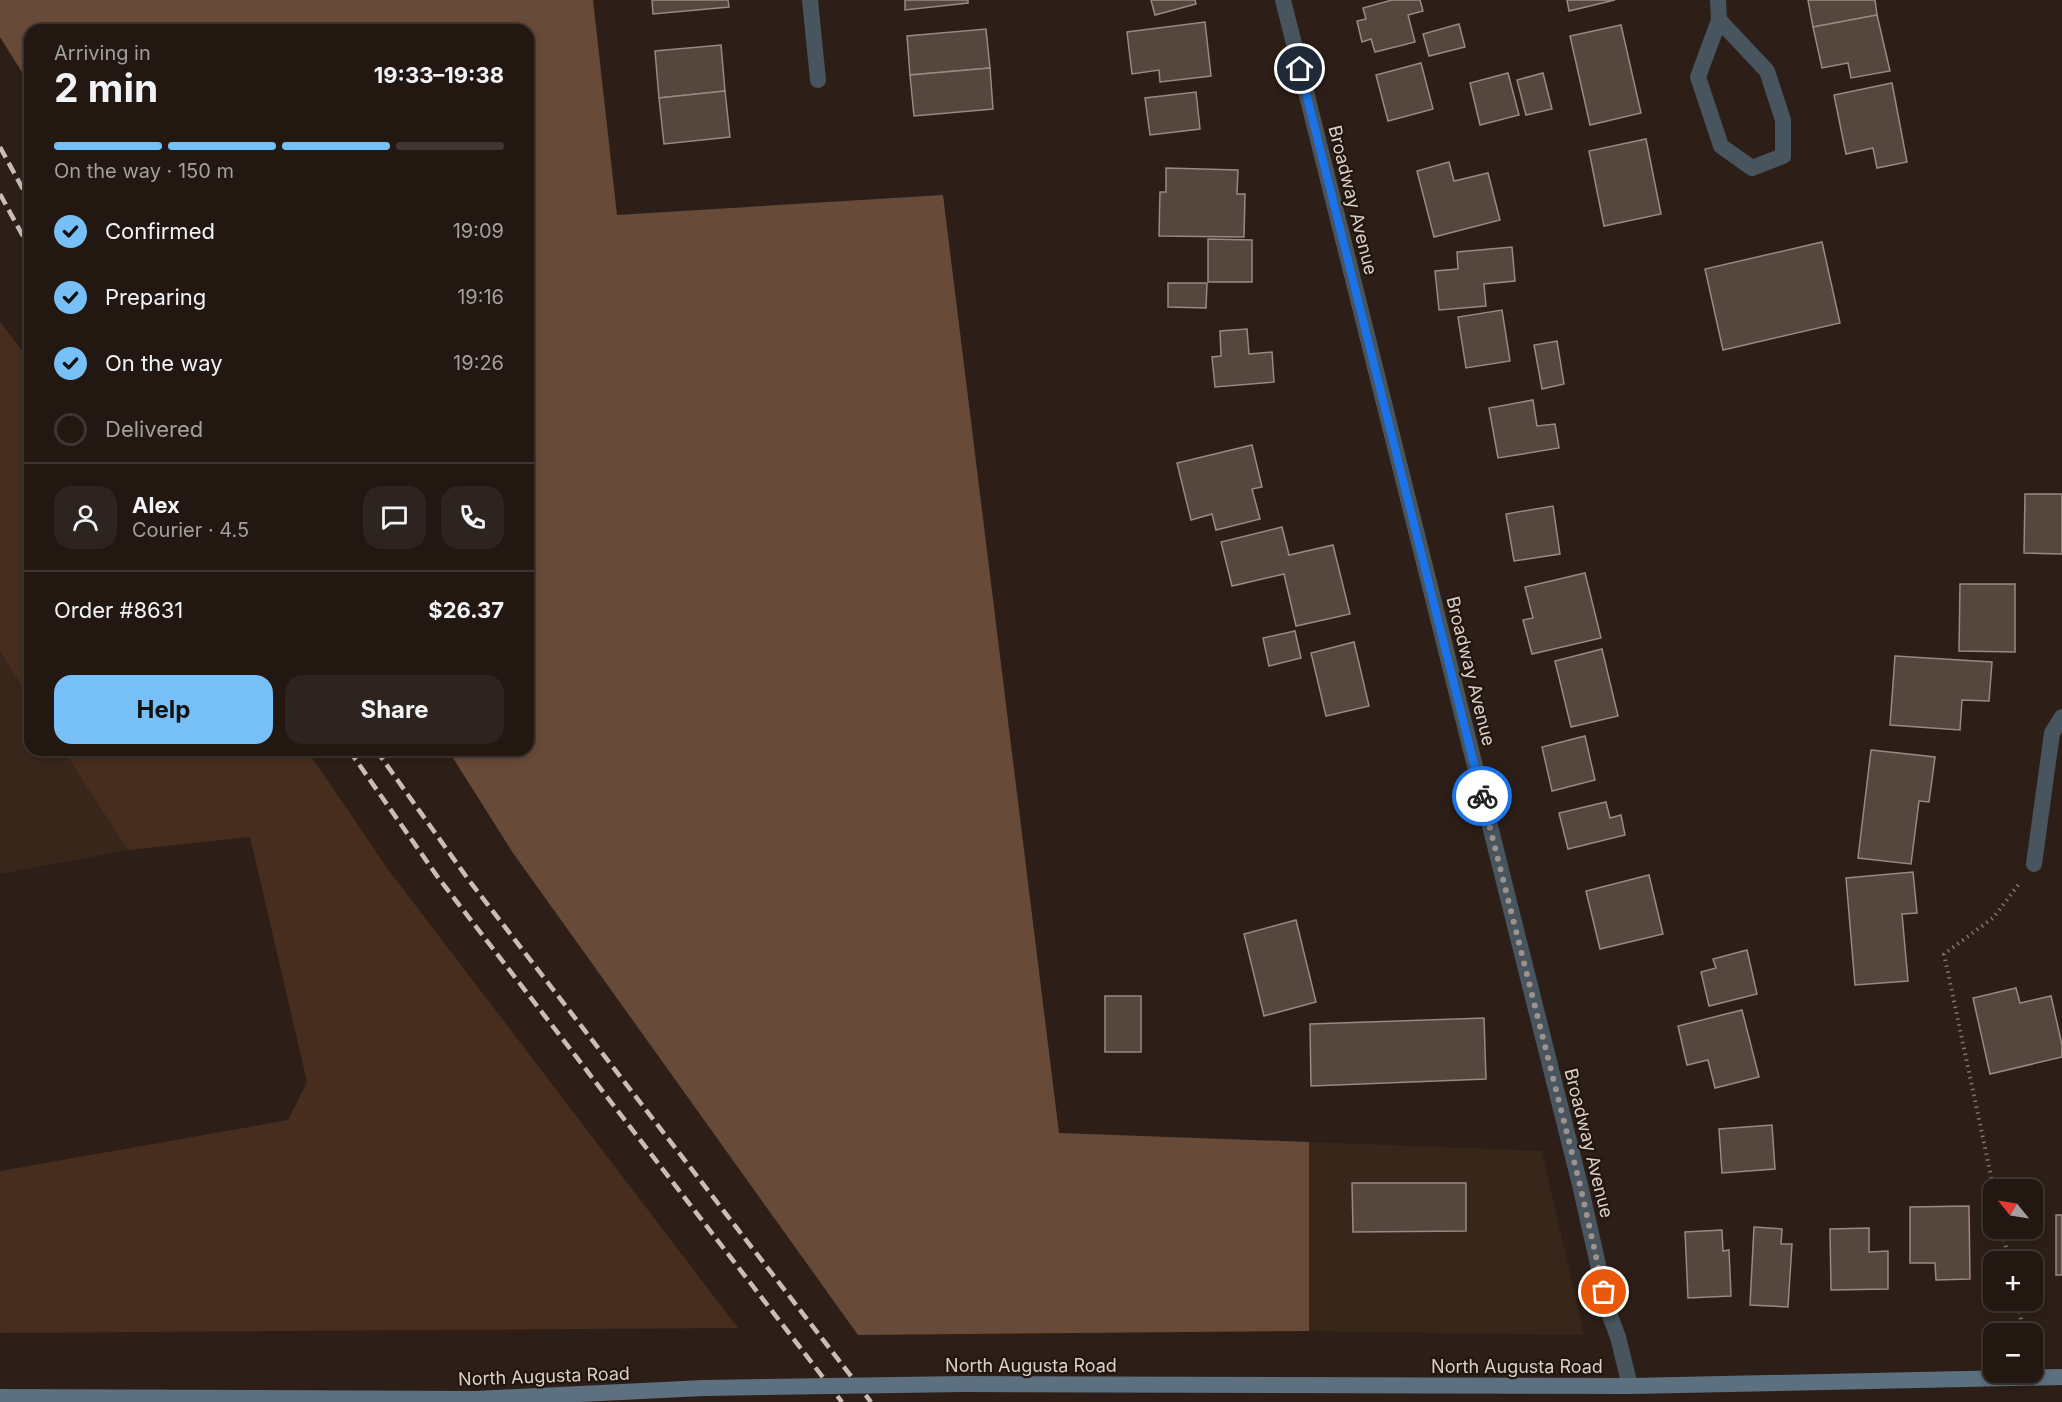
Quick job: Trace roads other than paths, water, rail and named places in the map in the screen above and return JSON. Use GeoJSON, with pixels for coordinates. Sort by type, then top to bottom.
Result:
{"type":"FeatureCollection","features":[{"type":"Feature","properties":{"kind":"main road","name":"North Augusta Road"},"geometry":{"type":"LineString","coordinates":[[0,1397],[476,1399],[704,1388],[964,1384],[1630,1386],[2062,1377]]}},
{"type":"Feature","properties":{"kind":"street"},"geometry":{"type":"LineString","coordinates":[[810,0],[818,80]]}},
{"type":"Feature","properties":{"kind":"street","name":"Broadway Avenue"},"geometry":{"type":"LineString","coordinates":[[1283,0],[1580,1185],[1609,1313],[1618,1337],[1630,1386]]}},
{"type":"Feature","properties":{"kind":"street"},"geometry":{"type":"LineString","coordinates":[[1718,0],[1719,20],[1698,77],[1721,146],[1752,168],[1783,156],[1783,120],[1767,71],[1719,20]]}},
{"type":"Feature","properties":{"kind":"street"},"geometry":{"type":"LineString","coordinates":[[2034,864],[2052,733],[2062,717]]}},
{"type":"Feature","properties":{"kind":"railway"},"geometry":{"type":"LineString","coordinates":[[0,147],[24,191]]}},
{"type":"Feature","properties":{"kind":"railway"},"geometry":{"type":"LineString","coordinates":[[0,194],[24,238]]}},
{"type":"Feature","properties":{"kind":"railway"},"geometry":{"type":"LineString","coordinates":[[353,756],[437,876],[842,1402]]}},
{"type":"Feature","properties":{"kind":"railway"},"geometry":{"type":"LineString","coordinates":[[380,756],[468,879],[871,1402]]}}]}
